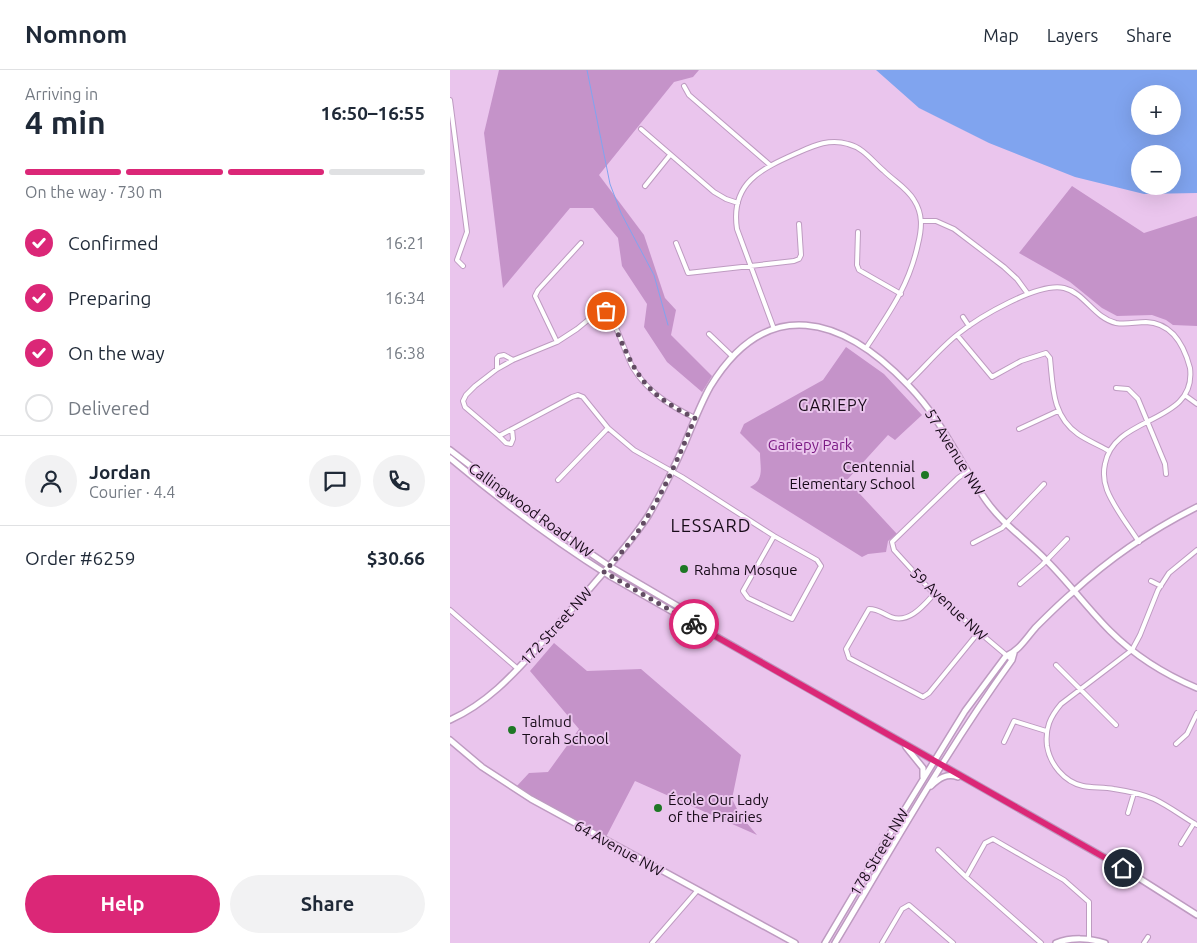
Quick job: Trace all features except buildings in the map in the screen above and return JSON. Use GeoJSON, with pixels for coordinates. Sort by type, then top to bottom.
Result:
{"type":"FeatureCollection","features":[{"type":"Feature","properties":{"kind":"main road","name":"172 Street NW"},"geometry":{"type":"LineString","coordinates":[[450,720],[464,714],[490,696],[518,669],[639,530],[672,472],[695,418],[712,385],[732,356],[750,341],[774,329],[803,325],[831,330]]}},
{"type":"Feature","properties":{"kind":"main road","name":"57 Avenue NW"},"geometry":{"type":"LineString","coordinates":[[831,330],[866,348],[907,384],[940,424],[987,502],[1006,523],[1047,561],[1111,632],[1132,650],[1176,679],[1197,688]]}},
{"type":"Feature","properties":{"kind":"main road","name":"Callingwood Road NW"},"geometry":{"type":"LineString","coordinates":[[450,450],[537,517],[609,566],[696,617],[712,633]]}},
{"type":"Feature","properties":{"kind":"main road","name":"Callingwood Road NW"},"geometry":{"type":"LineString","coordinates":[[450,458],[531,523],[604,572],[778,673],[1123,868],[1197,915]]}},
{"type":"Feature","properties":{"kind":"main road"},"geometry":{"type":"LineString","coordinates":[[1006,656],[1014,653],[1040,623],[1110,561],[1197,507]]}},
{"type":"Feature","properties":{"kind":"main road","name":"178 Street NW"},"geometry":{"type":"LineString","coordinates":[[835,943],[925,791],[983,700],[1012,660],[1014,653]]}},
{"type":"Feature","properties":{"kind":"main road","name":"178 Street NW"},"geometry":{"type":"LineString","coordinates":[[825,943],[888,834],[976,695],[1006,656]]}},
{"type":"Feature","properties":{"kind":"main road","name":"64 Avenue NW"},"geometry":{"type":"LineString","coordinates":[[450,740],[482,767],[531,799],[795,943]]}},
{"type":"Feature","properties":{"kind":"main road"},"geometry":{"type":"LineString","coordinates":[[903,743],[923,768],[924,772],[920,785]]}},
{"type":"Feature","properties":{"kind":"main road"},"geometry":{"type":"LineString","coordinates":[[925,791],[935,781],[945,776],[954,775],[968,780]]}},
{"type":"Feature","properties":{"kind":"main road"},"geometry":{"type":"LineString","coordinates":[[1056,943],[1063,940],[1089,939],[1105,943]]}},
{"type":"Feature","properties":{"kind":"street"},"geometry":{"type":"LineString","coordinates":[[684,86],[689,96],[770,166]]}},
{"type":"Feature","properties":{"kind":"street"},"geometry":{"type":"LineString","coordinates":[[450,100],[467,232],[457,260],[463,266]]}},
{"type":"Feature","properties":{"kind":"street"},"geometry":{"type":"LineString","coordinates":[[641,129],[714,192],[738,203]]}},
{"type":"Feature","properties":{"kind":"street"},"geometry":{"type":"LineString","coordinates":[[774,329],[737,229],[738,203],[743,190],[749,181],[761,170],[818,144],[837,142],[851,144],[862,150],[882,170],[909,192],[917,205],[921,221],[921,231],[913,267],[901,294],[866,348]]}},
{"type":"Feature","properties":{"kind":"street"},"geometry":{"type":"LineString","coordinates":[[450,150],[456,150]]}},
{"type":"Feature","properties":{"kind":"street"},"geometry":{"type":"LineString","coordinates":[[645,186],[670,155]]}},
{"type":"Feature","properties":{"kind":"street"},"geometry":{"type":"LineString","coordinates":[[921,221],[936,221],[954,229],[1004,267],[1017,279],[1028,294]]}},
{"type":"Feature","properties":{"kind":"street"},"geometry":{"type":"LineString","coordinates":[[676,244],[688,274],[794,261],[799,259],[801,255],[799,224]]}},
{"type":"Feature","properties":{"kind":"street"},"geometry":{"type":"LineString","coordinates":[[858,232],[857,265],[859,270],[901,294]]}},
{"type":"Feature","properties":{"kind":"street"},"geometry":{"type":"LineString","coordinates":[[556,342],[535,294],[581,243]]}},
{"type":"Feature","properties":{"kind":"street"},"geometry":{"type":"LineString","coordinates":[[907,384],[957,334],[1003,306],[1028,294],[1049,287],[1066,288],[1076,293],[1095,311],[1110,321],[1126,324],[1148,322],[1166,328],[1178,339],[1190,368],[1191,380],[1186,396],[1171,412],[1148,422],[1118,439],[1109,451],[1104,471],[1107,490],[1139,542]]}},
{"type":"Feature","properties":{"kind":"street"},"geometry":{"type":"LineString","coordinates":[[512,429],[513,439],[511,444],[506,443],[465,407],[464,397],[497,369],[556,342],[577,329],[599,311],[606,311],[610,316],[631,364],[644,382],[668,404],[695,418]]}},
{"type":"Feature","properties":{"kind":"street"},"geometry":{"type":"LineString","coordinates":[[963,317],[969,326]]}},
{"type":"Feature","properties":{"kind":"street"},"geometry":{"type":"LineString","coordinates":[[709,334],[732,356]]}},
{"type":"Feature","properties":{"kind":"street"},"geometry":{"type":"LineString","coordinates":[[957,334],[992,377],[1021,361],[1046,353],[1050,358],[1053,395],[1058,411],[1065,422],[1078,434],[1109,451]]}},
{"type":"Feature","properties":{"kind":"street"},"geometry":{"type":"LineString","coordinates":[[497,369],[499,356],[504,355],[514,360]]}},
{"type":"Feature","properties":{"kind":"street"},"geometry":{"type":"LineString","coordinates":[[1116,388],[1126,388],[1136,395],[1165,464],[1166,474]]}},
{"type":"Feature","properties":{"kind":"street"},"geometry":{"type":"LineString","coordinates":[[499,436],[578,395],[583,397],[608,428],[634,450],[774,536],[817,560],[821,566],[792,619],[748,598],[743,591],[774,536]]}},
{"type":"Feature","properties":{"kind":"street"},"geometry":{"type":"LineString","coordinates":[[1186,396],[1197,404]]}},
{"type":"Feature","properties":{"kind":"street"},"geometry":{"type":"LineString","coordinates":[[1019,429],[1058,411]]}},
{"type":"Feature","properties":{"kind":"street"},"geometry":{"type":"LineString","coordinates":[[558,480],[608,428]]}},
{"type":"Feature","properties":{"kind":"street","name":"59 Avenue NW"},"geometry":{"type":"LineString","coordinates":[[968,471],[958,478],[892,542],[894,550],[934,594],[1012,660]]}},
{"type":"Feature","properties":{"kind":"street"},"geometry":{"type":"LineString","coordinates":[[973,543],[998,530],[1044,484]]}},
{"type":"Feature","properties":{"kind":"street"},"geometry":{"type":"LineString","coordinates":[[1020,584],[1047,561],[1066,539]]}},
{"type":"Feature","properties":{"kind":"street"},"geometry":{"type":"LineString","coordinates":[[1181,844],[1196,824],[1154,799],[1113,788],[1083,786],[1064,776],[1052,763],[1046,731],[1051,715],[1061,704],[1132,650],[1161,586],[1169,573],[1197,550]]}},
{"type":"Feature","properties":{"kind":"street"},"geometry":{"type":"LineString","coordinates":[[1151,581],[1161,586]]}},
{"type":"Feature","properties":{"kind":"street"},"geometry":{"type":"LineString","coordinates":[[934,594],[918,611],[904,618],[893,618],[876,609],[869,609],[846,649],[849,658],[923,697],[929,693],[978,633]]}},
{"type":"Feature","properties":{"kind":"street"},"geometry":{"type":"LineString","coordinates":[[450,610],[518,669]]}},
{"type":"Feature","properties":{"kind":"street"},"geometry":{"type":"LineString","coordinates":[[1056,665],[1116,726]]}},
{"type":"Feature","properties":{"kind":"street"},"geometry":{"type":"LineString","coordinates":[[1176,744],[1187,734],[1197,713]]}},
{"type":"Feature","properties":{"kind":"street"},"geometry":{"type":"LineString","coordinates":[[1004,742],[1014,721],[1046,731]]}},
{"type":"Feature","properties":{"kind":"street"},"geometry":{"type":"LineString","coordinates":[[1128,813],[1134,793]]}},
{"type":"Feature","properties":{"kind":"street"},"geometry":{"type":"LineString","coordinates":[[966,877],[985,843],[993,839],[1064,880],[1089,902],[1089,939]]}},
{"type":"Feature","properties":{"kind":"street"},"geometry":{"type":"LineString","coordinates":[[938,850],[1041,943]]}},
{"type":"Feature","properties":{"kind":"street"},"geometry":{"type":"LineString","coordinates":[[652,943],[697,890]]}},
{"type":"Feature","properties":{"kind":"street"},"geometry":{"type":"LineString","coordinates":[[1089,902],[1096,899]]}},
{"type":"Feature","properties":{"kind":"street"},"geometry":{"type":"LineString","coordinates":[[882,943],[902,908],[908,905],[953,943]]}},
{"type":"Feature","properties":{"kind":"street"},"geometry":{"type":"LineString","coordinates":[[1144,943],[1148,936]]}},
{"type":"Feature","properties":{"kind":"green space"},"geometry":{"type":"Polygon","coordinates":[[[499,70],[699,70],[693,77],[674,82],[599,175],[644,235],[665,298],[676,310],[671,335],[712,376],[702,392],[667,362],[644,327],[647,304],[622,266],[618,238],[593,208],[570,208],[503,288],[484,133],[499,70]]]}},
{"type":"Feature","properties":{"kind":"green space"},"geometry":{"type":"Polygon","coordinates":[[[1072,186],[1144,233],[1197,216],[1197,326],[1173,325],[1166,320],[1152,315],[1117,316],[1102,308],[1070,282],[1019,253],[1072,186]]]}},
{"type":"Feature","properties":{"kind":"green space","name":"Gariepy Park"},"geometry":{"type":"Polygon","coordinates":[[[846,347],[884,374],[922,415],[895,440],[888,435],[847,480],[897,534],[888,541],[886,552],[868,554],[862,557],[750,487],[760,477],[760,453],[740,433],[744,424],[823,380],[846,347]]]}},
{"type":"Feature","properties":{"kind":"green space"},"geometry":{"type":"Polygon","coordinates":[[[554,643],[587,671],[641,669],[741,755],[732,799],[740,815],[757,835],[635,781],[606,837],[516,787],[529,773],[548,772],[579,729],[530,671],[554,643]]]}},
{"type":"Feature","properties":{"kind":"water"},"geometry":{"type":"Polygon","coordinates":[[[876,70],[1197,70],[1197,193],[1181,193],[1181,145],[1131,145],[1131,191],[1075,177],[989,143],[919,108],[876,70]]]}},
{"type":"Feature","properties":{"kind":"waterway"},"geometry":{"type":"LineString","coordinates":[[587,70],[610,184],[621,213],[654,275],[668,325]]}},
{"type":"Feature","properties":{"kind":"way so far"},"geometry":{"type":"LineString","coordinates":[[606,311],[631,364],[644,382],[668,404],[695,418],[672,472],[647,517],[625,548],[604,572],[694,624]]}},
{"type":"Feature","properties":{"kind":"place","name":"Centennial Elementary School"},"geometry":{"type":"Point","coordinates":[925,475]}},
{"type":"Feature","properties":{"kind":"place","name":"Rahma Mosque"},"geometry":{"type":"Point","coordinates":[684,569]}},
{"type":"Feature","properties":{"kind":"place","name":"Talmud Torah School"},"geometry":{"type":"Point","coordinates":[512,730]}},
{"type":"Feature","properties":{"kind":"place","name":"École Our Lady of the Prairies"},"geometry":{"type":"Point","coordinates":[658,808]}},
{"type":"Feature","properties":{"kind":"district","name":"GARIEPY"},"geometry":{"type":"Point","coordinates":[833,405]}},
{"type":"Feature","properties":{"kind":"district","name":"LESSARD"},"geometry":{"type":"Point","coordinates":[711,525]}},
{"type":"Feature","properties":{"kind":"route"},"geometry":{"type":"LineString","coordinates":[[694,624],[1123,868]]}}]}
